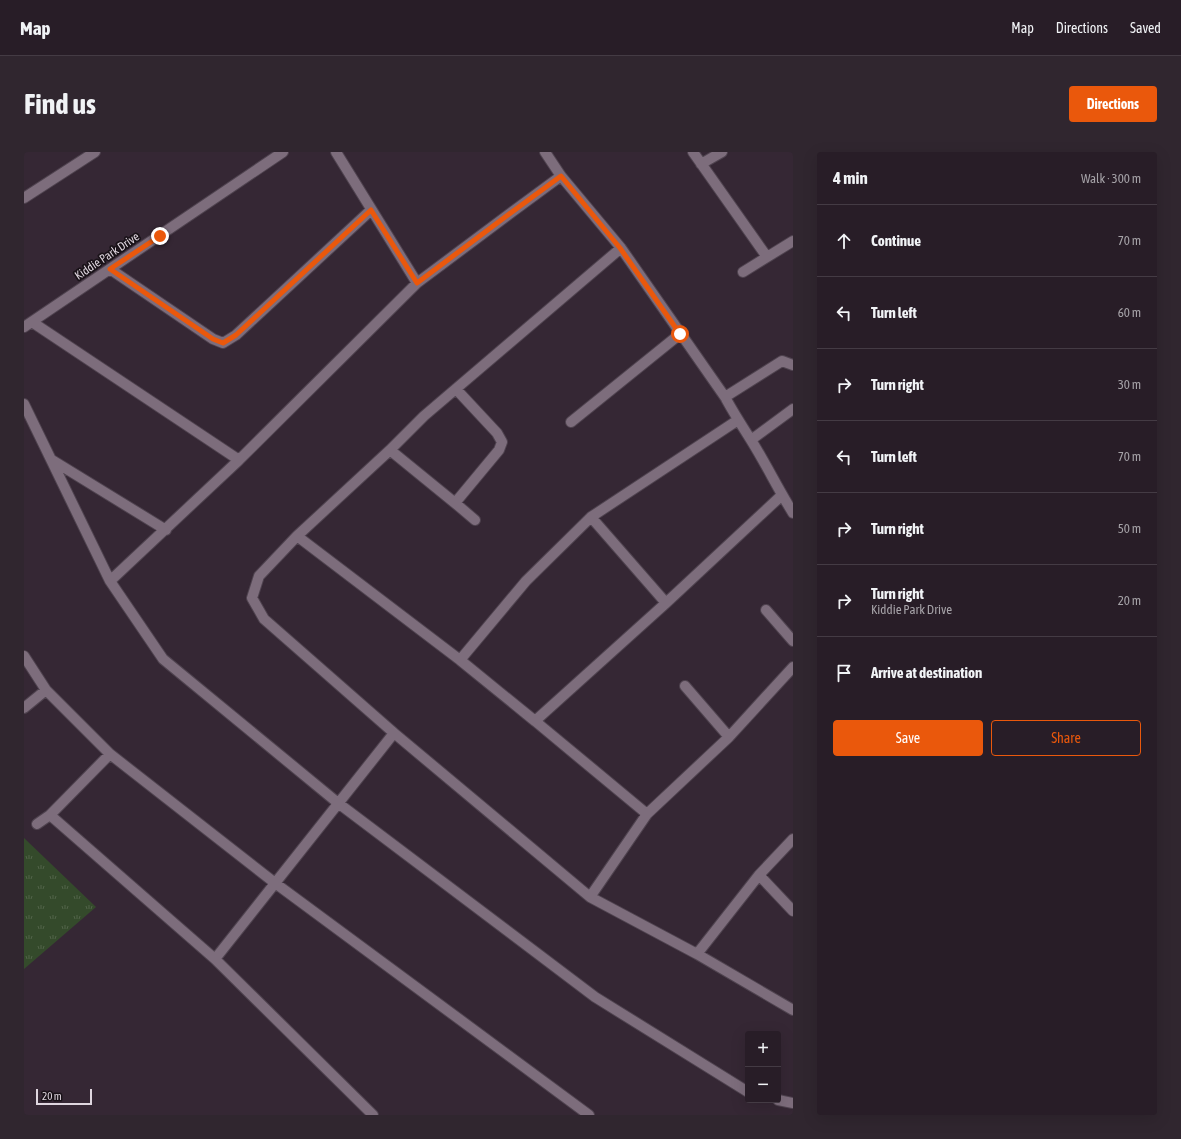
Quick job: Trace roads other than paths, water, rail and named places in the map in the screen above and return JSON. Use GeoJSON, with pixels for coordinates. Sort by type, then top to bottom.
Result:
{"type":"FeatureCollection","features":[{"type":"Feature","properties":{"kind":"street"},"geometry":{"type":"LineString","coordinates":[[24,198],[95,152]]}},
{"type":"Feature","properties":{"kind":"street","name":"Kiddie Park Drive"},"geometry":{"type":"LineString","coordinates":[[28,325],[283,152]]}},
{"type":"Feature","properties":{"kind":"street"},"geometry":{"type":"LineString","coordinates":[[336,152],[417,283]]}},
{"type":"Feature","properties":{"kind":"street"},"geometry":{"type":"LineString","coordinates":[[545,152],[561,176],[620,248],[725,397],[793,513]]}},
{"type":"Feature","properties":{"kind":"street"},"geometry":{"type":"LineString","coordinates":[[693,152],[766,257]]}},
{"type":"Feature","properties":{"kind":"street"},"geometry":{"type":"LineString","coordinates":[[701,164],[722,152]]}},
{"type":"Feature","properties":{"kind":"street"},"geometry":{"type":"LineString","coordinates":[[110,581],[239,460],[417,283],[561,176]]}},
{"type":"Feature","properties":{"kind":"street"},"geometry":{"type":"LineString","coordinates":[[110,269],[213,339],[223,343],[236,335],[371,210]]}},
{"type":"Feature","properties":{"kind":"street"},"geometry":{"type":"LineString","coordinates":[[743,272],[793,241]]}},
{"type":"Feature","properties":{"kind":"street"},"geometry":{"type":"LineString","coordinates":[[620,248],[424,416],[390,450],[297,536],[259,576],[252,598],[264,619],[394,733],[590,897],[697,954],[793,1010]]}},
{"type":"Feature","properties":{"kind":"street"},"geometry":{"type":"LineString","coordinates":[[28,325],[239,460]]}},
{"type":"Feature","properties":{"kind":"street"},"geometry":{"type":"LineString","coordinates":[[571,422],[680,334]]}},
{"type":"Feature","properties":{"kind":"street"},"geometry":{"type":"LineString","coordinates":[[725,397],[782,361],[793,365]]}},
{"type":"Feature","properties":{"kind":"street"},"geometry":{"type":"LineString","coordinates":[[455,503],[499,450],[502,442],[497,433],[456,389]]}},
{"type":"Feature","properties":{"kind":"street"},"geometry":{"type":"LineString","coordinates":[[24,404],[110,581],[163,659],[338,803],[595,997],[745,1090]]}},
{"type":"Feature","properties":{"kind":"street"},"geometry":{"type":"LineString","coordinates":[[751,440],[793,409]]}},
{"type":"Feature","properties":{"kind":"street"},"geometry":{"type":"LineString","coordinates":[[460,660],[526,582],[591,517],[738,420]]}},
{"type":"Feature","properties":{"kind":"street"},"geometry":{"type":"LineString","coordinates":[[390,450],[475,520]]}},
{"type":"Feature","properties":{"kind":"street"},"geometry":{"type":"LineString","coordinates":[[51,460],[166,530]]}},
{"type":"Feature","properties":{"kind":"street"},"geometry":{"type":"LineString","coordinates":[[535,721],[666,603],[782,495]]}},
{"type":"Feature","properties":{"kind":"street"},"geometry":{"type":"LineString","coordinates":[[591,517],[666,603]]}},
{"type":"Feature","properties":{"kind":"street"},"geometry":{"type":"LineString","coordinates":[[297,536],[460,660],[647,814]]}},
{"type":"Feature","properties":{"kind":"street"},"geometry":{"type":"LineString","coordinates":[[766,610],[793,641]]}},
{"type":"Feature","properties":{"kind":"street"},"geometry":{"type":"LineString","coordinates":[[24,656],[46,690],[110,754],[275,883],[584,1114]]}},
{"type":"Feature","properties":{"kind":"street"},"geometry":{"type":"LineString","coordinates":[[590,897],[647,814],[729,737],[793,667]]}},
{"type":"Feature","properties":{"kind":"street"},"geometry":{"type":"LineString","coordinates":[[685,686],[729,737]]}},
{"type":"Feature","properties":{"kind":"street"},"geometry":{"type":"LineString","coordinates":[[24,708],[46,690]]}},
{"type":"Feature","properties":{"kind":"street"},"geometry":{"type":"LineString","coordinates":[[215,959],[394,733]]}},
{"type":"Feature","properties":{"kind":"street"},"geometry":{"type":"LineString","coordinates":[[37,824],[50,815],[110,754]]}},
{"type":"Feature","properties":{"kind":"street"},"geometry":{"type":"LineString","coordinates":[[50,815],[215,959],[374,1115]]}},
{"type":"Feature","properties":{"kind":"street"},"geometry":{"type":"LineString","coordinates":[[697,954],[759,875],[793,839]]}},
{"type":"Feature","properties":{"kind":"street"},"geometry":{"type":"LineString","coordinates":[[759,875],[793,911]]}},
{"type":"Feature","properties":{"kind":"street"},"geometry":{"type":"LineString","coordinates":[[781,1101],[793,1103]]}}]}
